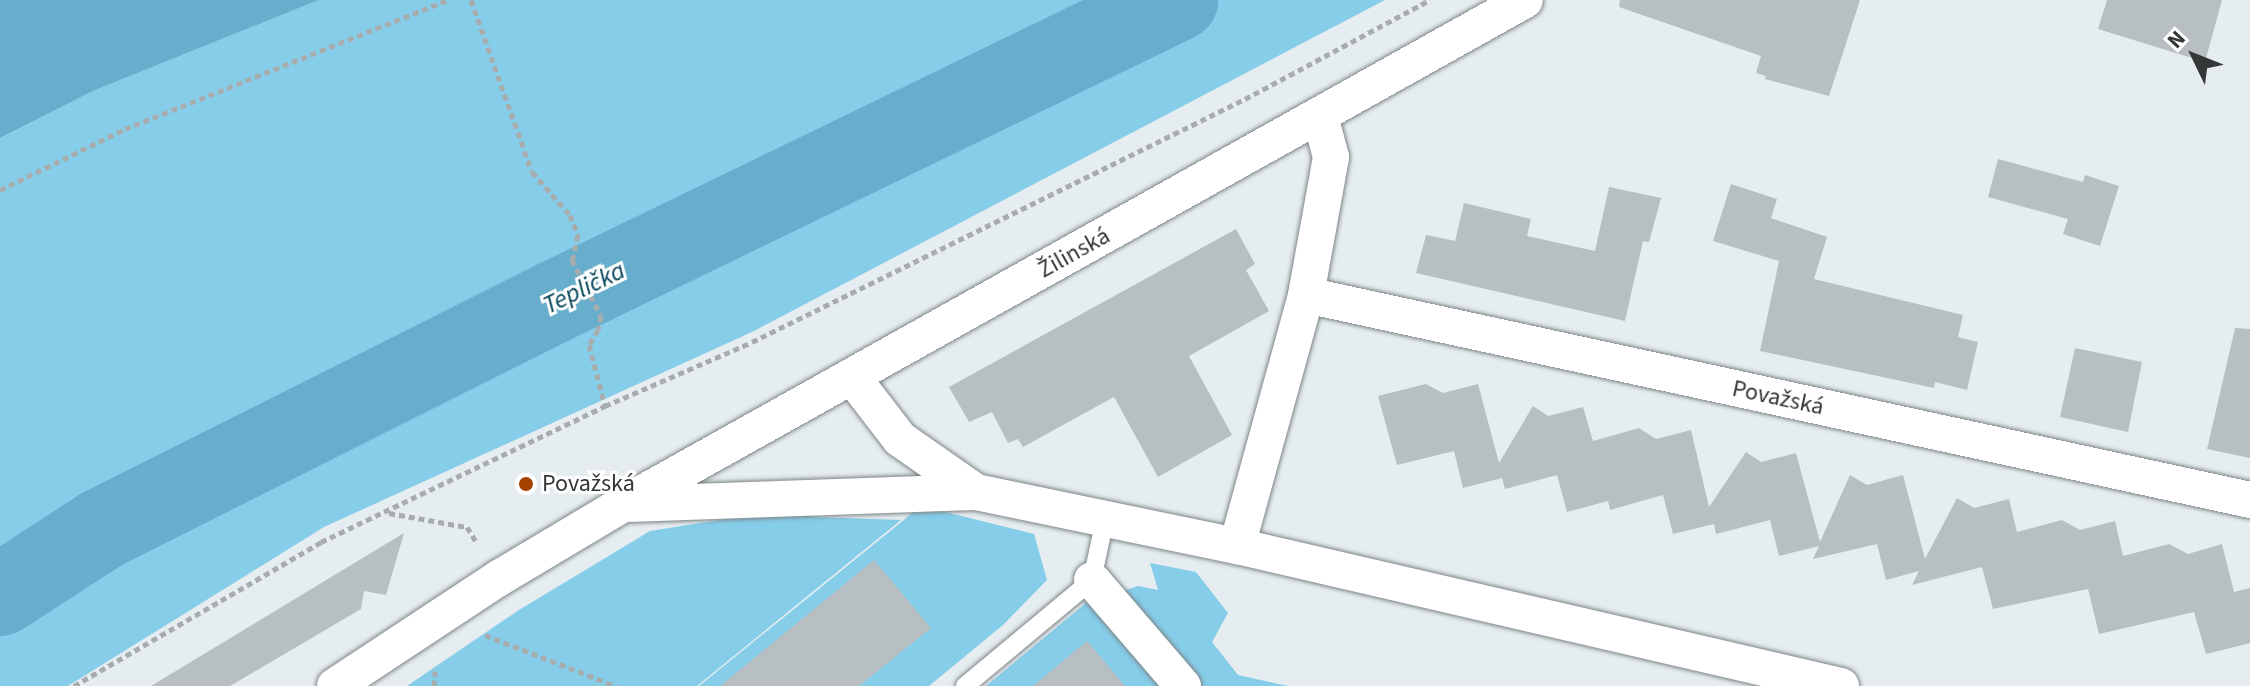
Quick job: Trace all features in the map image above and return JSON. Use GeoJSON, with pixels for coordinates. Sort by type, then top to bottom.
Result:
{"type":"FeatureCollection","features":[{"type":"Feature","properties":{"kind":"street","name":"Žilinská"},"geometry":{"type":"LineString","coordinates":[[623,504],[1525,0]]}},
{"type":"Feature","properties":{"kind":"street"},"geometry":{"type":"LineString","coordinates":[[1237,546],[1306,295],[1331,157],[1320,116]]}},
{"type":"Feature","properties":{"kind":"street","name":"Považská"},"geometry":{"type":"LineString","coordinates":[[1306,295],[2250,500]]}},
{"type":"Feature","properties":{"kind":"street"},"geometry":{"type":"LineString","coordinates":[[853,378],[900,439],[976,492]]}},
{"type":"Feature","properties":{"kind":"street"},"geometry":{"type":"LineString","coordinates":[[335,686],[499,578],[623,504],[976,492],[1237,546],[1841,686]]}},
{"type":"Feature","properties":{"kind":"street"},"geometry":{"type":"LineString","coordinates":[[1092,580],[1183,686]]}},
{"type":"Feature","properties":{"kind":"lane"},"geometry":{"type":"LineString","coordinates":[[965,686],[1092,580],[1105,519]]}},
{"type":"Feature","properties":{"kind":"path"},"geometry":{"type":"LineString","coordinates":[[0,190],[125,129],[448,0]]}},
{"type":"Feature","properties":{"kind":"path"},"geometry":{"type":"LineString","coordinates":[[471,0],[532,172],[570,215],[578,235],[572,260],[601,316],[598,330],[589,345],[605,406]]}},
{"type":"Feature","properties":{"kind":"path"},"geometry":{"type":"LineString","coordinates":[[74,686],[321,542],[388,513],[605,406],[752,342],[1245,99],[1430,0]]}},
{"type":"Feature","properties":{"kind":"path"},"geometry":{"type":"LineString","coordinates":[[388,513],[467,527],[482,551]]}},
{"type":"Feature","properties":{"kind":"path"},"geometry":{"type":"LineString","coordinates":[[481,633],[616,686]]}},
{"type":"Feature","properties":{"kind":"shaded area"},"geometry":{"type":"Polygon","coordinates":[[[0,0],[319,0],[93,91],[0,138],[0,0]]]}},
{"type":"Feature","properties":{"kind":"shaded area"},"geometry":{"type":"Polygon","coordinates":[[[319,0],[1385,0],[754,331],[324,527],[68,686],[0,686],[0,138],[93,91],[319,0]]]}},
{"type":"Feature","properties":{"kind":"shaded area"},"geometry":{"type":"Polygon","coordinates":[[[921,506],[1034,534],[1047,580],[1003,625],[929,686],[699,686],[921,506]]]}},
{"type":"Feature","properties":{"kind":"shaded area"},"geometry":{"type":"Polygon","coordinates":[[[802,507],[815,517],[901,520],[697,686],[407,686],[519,610],[650,531],[802,507]]]}},
{"type":"Feature","properties":{"kind":"shaded area"},"geometry":{"type":"Polygon","coordinates":[[[1150,563],[1196,572],[1228,613],[1212,642],[1238,675],[1288,686],[986,686],[1086,603],[1138,586],[1158,590],[1150,563]]]}},
{"type":"Feature","properties":{"kind":"building"},"geometry":{"type":"Polygon","coordinates":[[[1620,0],[1860,0],[1829,96],[1765,79],[1766,76],[1756,73],[1761,56],[1619,7],[1620,0]]]}},
{"type":"Feature","properties":{"kind":"building"},"geometry":{"type":"Polygon","coordinates":[[[2107,0],[2222,0],[2205,62],[2098,29],[2107,0]]]}},
{"type":"Feature","properties":{"kind":"building"},"geometry":{"type":"Polygon","coordinates":[[[1998,159],[2083,182],[2085,175],[2119,186],[2100,246],[2063,234],[2068,219],[1988,197],[1998,159]]]}},
{"type":"Feature","properties":{"kind":"building"},"geometry":{"type":"Polygon","coordinates":[[[1731,184],[1777,199],[1771,218],[1827,237],[1814,279],[1963,315],[1958,337],[1978,342],[1967,390],[1935,382],[1934,388],[1760,351],[1779,261],[1713,241],[1731,184]]]}},
{"type":"Feature","properties":{"kind":"building"},"geometry":{"type":"Polygon","coordinates":[[[1609,187],[1661,198],[1649,242],[1643,241],[1625,321],[1416,273],[1426,235],[1455,241],[1464,203],[1531,219],[1527,236],[1595,251],[1609,187]]]}},
{"type":"Feature","properties":{"kind":"building"},"geometry":{"type":"Polygon","coordinates":[[[1236,229],[1255,264],[1246,270],[1269,311],[1189,356],[1232,435],[1158,477],[1114,397],[1023,447],[1018,439],[1008,443],[992,412],[969,422],[949,387],[1236,229]]]}},
{"type":"Feature","properties":{"kind":"building"},"geometry":{"type":"Polygon","coordinates":[[[2235,328],[2250,329],[2250,458],[2207,449],[2235,328]]]}},
{"type":"Feature","properties":{"kind":"building"},"geometry":{"type":"Polygon","coordinates":[[[2075,348],[2142,362],[2128,432],[2060,417],[2075,348]]]}},
{"type":"Feature","properties":{"kind":"building"},"geometry":{"type":"Polygon","coordinates":[[[1426,384],[1443,393],[1478,384],[1499,463],[1533,406],[1548,416],[1583,407],[1593,441],[1639,428],[1656,439],[1691,430],[1709,507],[1746,452],[1761,462],[1796,453],[1820,542],[1850,475],[1867,485],[1903,475],[1925,559],[1957,498],[1974,508],[2009,499],[2017,532],[2062,520],[2080,530],[2115,521],[2123,556],[2169,544],[2188,554],[2222,544],[2234,592],[2250,588],[2250,643],[2206,654],[2194,612],[2099,634],[2088,589],[1993,609],[1982,567],[1912,585],[1919,571],[1886,580],[1877,544],[1813,559],[1819,546],[1779,556],[1770,520],[1716,534],[1714,524],[1673,534],[1663,495],[1610,510],[1608,501],[1567,512],[1557,475],[1505,489],[1502,478],[1463,488],[1454,451],[1397,465],[1378,396],[1426,384]]]}},
{"type":"Feature","properties":{"kind":"building"},"geometry":{"type":"Polygon","coordinates":[[[404,533],[386,595],[364,591],[361,609],[230,686],[151,686],[404,533]]]}},
{"type":"Feature","properties":{"kind":"building"},"geometry":{"type":"Polygon","coordinates":[[[874,560],[931,628],[859,686],[720,686],[874,560]]]}},
{"type":"Feature","properties":{"kind":"building"},"geometry":{"type":"Polygon","coordinates":[[[1087,641],[1125,686],[1033,686],[1087,641]]]}},
{"type":"Feature","properties":{"kind":"waterway","name":"Teplička"},"geometry":{"type":"LineString","coordinates":[[0,595],[102,529],[552,303],[1177,0]]}},
{"type":"Feature","properties":{"kind":"place","name":"Považská"},"geometry":{"type":"Point","coordinates":[526,484]}}]}
